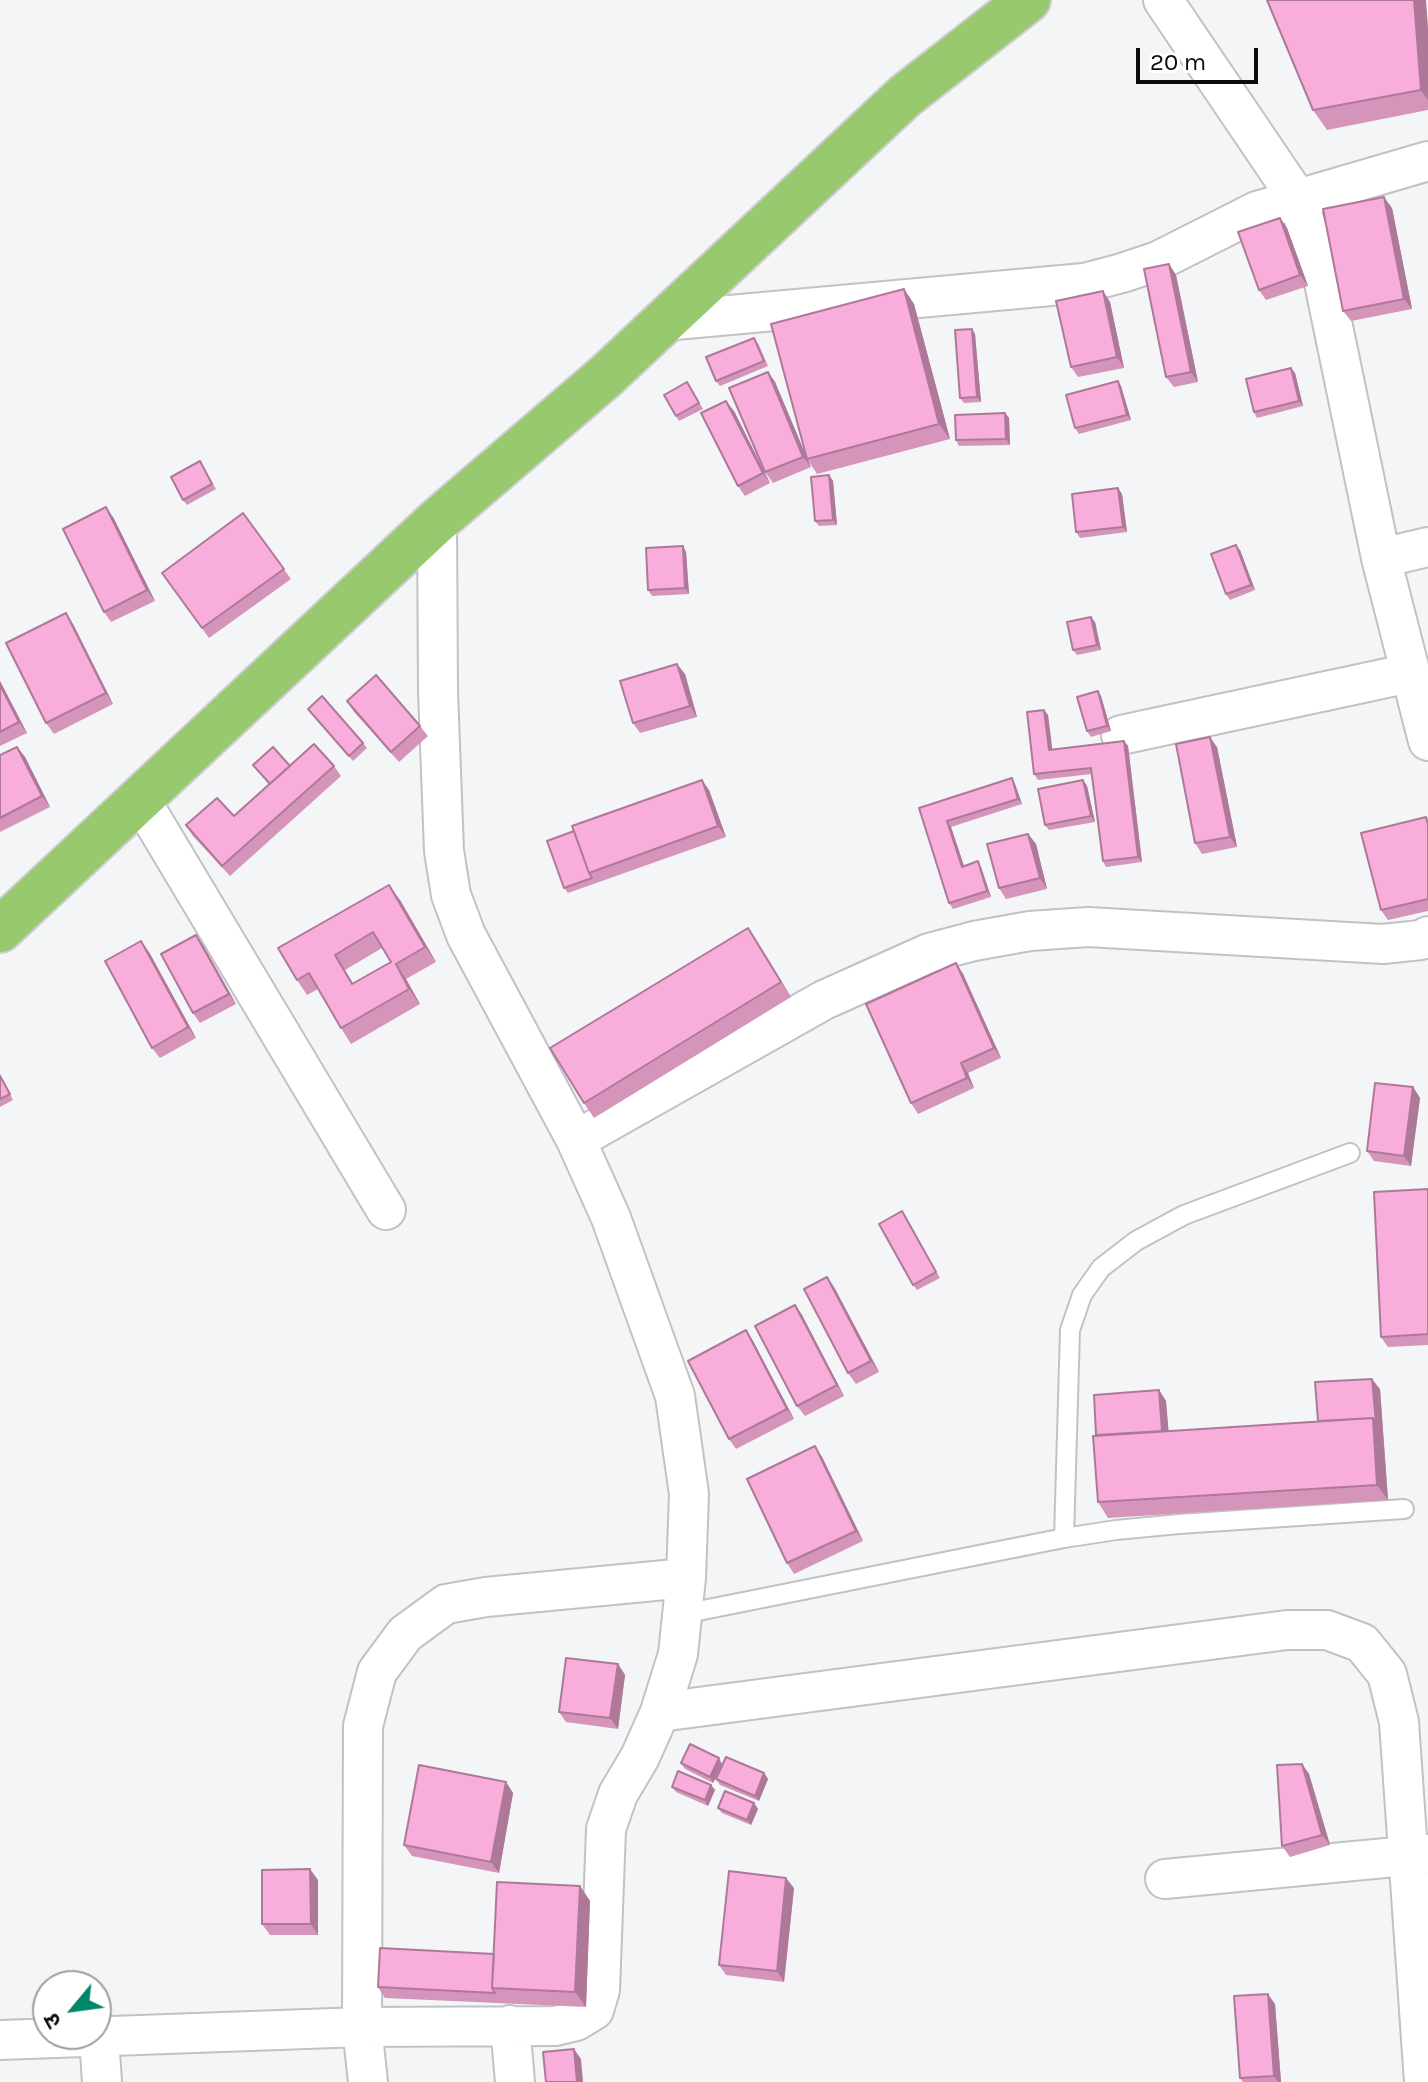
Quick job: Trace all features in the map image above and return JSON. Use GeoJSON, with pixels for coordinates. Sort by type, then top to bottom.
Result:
{"type":"FeatureCollection","features":[{"type":"Feature","properties":{"kind":"highway"},"geometry":{"type":"LineString","coordinates":[[0,930],[437,521],[606,376],[905,96],[1028,0]]}},
{"type":"Feature","properties":{"kind":"street"},"geometry":{"type":"LineString","coordinates":[[1163,0],[1297,198],[1323,278],[1381,558],[1428,741]]}},
{"type":"Feature","properties":{"kind":"street"},"geometry":{"type":"LineString","coordinates":[[664,321],[1084,283],[1158,261],[1257,211],[1428,161]]}},
{"type":"Feature","properties":{"kind":"street"},"geometry":{"type":"LineString","coordinates":[[112,2037],[362,2027],[555,2026],[576,2021],[594,2010],[600,1990],[606,1829],[618,1794],[640,1757],[660,1712],[678,1654],[685,1596],[689,1494],[675,1396],[611,1218],[576,1140],[466,935],[451,895],[444,851],[438,692],[437,521]]}},
{"type":"Feature","properties":{"kind":"street"},"geometry":{"type":"LineString","coordinates":[[1381,558],[1428,547]]}},
{"type":"Feature","properties":{"kind":"street"},"geometry":{"type":"LineString","coordinates":[[1121,735],[1410,673]]}},
{"type":"Feature","properties":{"kind":"street"},"geometry":{"type":"LineString","coordinates":[[140,799],[386,1210]]}},
{"type":"Feature","properties":{"kind":"street"},"geometry":{"type":"LineString","coordinates":[[576,1140],[824,1000],[929,953],[974,941],[1030,931],[1088,927],[1383,944],[1421,940],[1428,936]]}},
{"type":"Feature","properties":{"kind":"street"},"geometry":{"type":"LineString","coordinates":[[368,2082],[362,2027],[363,1726],[377,1672],[405,1634],[446,1604],[486,1597],[685,1596]]}},
{"type":"Feature","properties":{"kind":"street"},"geometry":{"type":"LineString","coordinates":[[660,1712],[1287,1630],[1327,1630],[1362,1643],[1387,1674],[1399,1722],[1418,1855],[1424,2082]]}},
{"type":"Feature","properties":{"kind":"street"},"geometry":{"type":"LineString","coordinates":[[1165,1879],[1418,1855]]}},
{"type":"Feature","properties":{"kind":"street"},"geometry":{"type":"LineString","coordinates":[[510,2025],[515,2082]]}},
{"type":"Feature","properties":{"kind":"street"},"geometry":{"type":"LineString","coordinates":[[0,2040],[32,2039]]}},
{"type":"Feature","properties":{"kind":"street"},"geometry":{"type":"LineString","coordinates":[[100,2050],[102,2082]]}},
{"type":"Feature","properties":{"kind":"lane"},"geometry":{"type":"LineString","coordinates":[[1064,1538],[1070,1330],[1082,1295],[1101,1268],[1136,1241],[1184,1215],[1350,1153]]}},
{"type":"Feature","properties":{"kind":"lane"},"geometry":{"type":"LineString","coordinates":[[685,1596],[1116,1530],[1404,1509]]}},
{"type":"Feature","properties":{"kind":"building"},"geometry":{"type":"Polygon","coordinates":[[[1267,0],[1414,0],[1421,90],[1313,110],[1267,0]]]}},
{"type":"Feature","properties":{"kind":"building"},"geometry":{"type":"Polygon","coordinates":[[[1384,197],[1404,299],[1343,311],[1323,209],[1384,197]]]}},
{"type":"Feature","properties":{"kind":"building"},"geometry":{"type":"Polygon","coordinates":[[[1280,218],[1300,275],[1259,290],[1238,232],[1280,218]]]}},
{"type":"Feature","properties":{"kind":"building"},"geometry":{"type":"Polygon","coordinates":[[[1169,264],[1191,372],[1166,377],[1144,269],[1169,264]]]}},
{"type":"Feature","properties":{"kind":"building"},"geometry":{"type":"Polygon","coordinates":[[[904,289],[939,424],[807,459],[771,324],[904,289]]]}},
{"type":"Feature","properties":{"kind":"building"},"geometry":{"type":"Polygon","coordinates":[[[1103,291],[1117,357],[1071,367],[1056,301],[1103,291]]]}},
{"type":"Feature","properties":{"kind":"building"},"geometry":{"type":"Polygon","coordinates":[[[972,329],[977,397],[960,398],[955,330],[972,329]]]}},
{"type":"Feature","properties":{"kind":"building"},"geometry":{"type":"Polygon","coordinates":[[[754,338],[764,361],[716,381],[706,357],[754,338]]]}},
{"type":"Feature","properties":{"kind":"building"},"geometry":{"type":"Polygon","coordinates":[[[1291,368],[1299,401],[1254,412],[1246,379],[1291,368]]]}},
{"type":"Feature","properties":{"kind":"building"},"geometry":{"type":"Polygon","coordinates":[[[768,372],[803,457],[765,472],[729,388],[768,372]]]}},
{"type":"Feature","properties":{"kind":"building"},"geometry":{"type":"Polygon","coordinates":[[[1118,381],[1127,415],[1075,428],[1066,395],[1118,381]]]}},
{"type":"Feature","properties":{"kind":"building"},"geometry":{"type":"Polygon","coordinates":[[[687,382],[699,403],[676,416],[664,395],[687,382]]]}},
{"type":"Feature","properties":{"kind":"building"},"geometry":{"type":"Polygon","coordinates":[[[726,401],[763,473],[738,486],[701,413],[726,401]]]}},
{"type":"Feature","properties":{"kind":"building"},"geometry":{"type":"Polygon","coordinates":[[[1005,413],[1006,439],[956,440],[955,415],[1005,413]]]}},
{"type":"Feature","properties":{"kind":"building"},"geometry":{"type":"Polygon","coordinates":[[[200,461],[212,484],[183,500],[171,477],[200,461]]]}},
{"type":"Feature","properties":{"kind":"building"},"geometry":{"type":"Polygon","coordinates":[[[829,475],[833,520],[815,521],[811,477],[829,475]]]}},
{"type":"Feature","properties":{"kind":"building"},"geometry":{"type":"Polygon","coordinates":[[[1118,488],[1123,527],[1076,532],[1072,494],[1118,488]]]}},
{"type":"Feature","properties":{"kind":"building"},"geometry":{"type":"Polygon","coordinates":[[[106,507],[147,590],[104,612],[63,529],[106,507]]]}},
{"type":"Feature","properties":{"kind":"building"},"geometry":{"type":"Polygon","coordinates":[[[243,513],[284,569],[202,628],[162,573],[243,513]]]}},
{"type":"Feature","properties":{"kind":"building"},"geometry":{"type":"Polygon","coordinates":[[[1236,545],[1251,585],[1226,594],[1211,554],[1236,545]]]}},
{"type":"Feature","properties":{"kind":"building"},"geometry":{"type":"Polygon","coordinates":[[[683,546],[685,588],[648,590],[646,548],[683,546]]]}},
{"type":"Feature","properties":{"kind":"building"},"geometry":{"type":"Polygon","coordinates":[[[66,613],[106,693],[46,723],[6,643],[66,613]]]}},
{"type":"Feature","properties":{"kind":"building"},"geometry":{"type":"Polygon","coordinates":[[[1091,617],[1097,645],[1073,650],[1067,622],[1091,617]]]}},
{"type":"Feature","properties":{"kind":"building"},"geometry":{"type":"Polygon","coordinates":[[[677,664],[690,706],[633,723],[620,681],[677,664]]]}},
{"type":"Feature","properties":{"kind":"building"},"geometry":{"type":"Polygon","coordinates":[[[376,675],[420,726],[391,752],[347,701],[376,675]]]}},
{"type":"Feature","properties":{"kind":"building"},"geometry":{"type":"Polygon","coordinates":[[[0,685],[19,722],[0,732],[0,685]]]}},
{"type":"Feature","properties":{"kind":"building"},"geometry":{"type":"Polygon","coordinates":[[[1098,691],[1107,726],[1087,731],[1077,697],[1098,691]]]}},
{"type":"Feature","properties":{"kind":"building"},"geometry":{"type":"Polygon","coordinates":[[[322,696],[363,743],[349,756],[308,709],[322,696]]]}},
{"type":"Feature","properties":{"kind":"building"},"geometry":{"type":"Polygon","coordinates":[[[1044,710],[1049,750],[1124,741],[1138,857],[1103,861],[1091,768],[1034,774],[1027,712],[1044,710]]]}},
{"type":"Feature","properties":{"kind":"building"},"geometry":{"type":"Polygon","coordinates":[[[1210,737],[1230,837],[1195,843],[1176,744],[1210,737]]]}},
{"type":"Feature","properties":{"kind":"building"},"geometry":{"type":"Polygon","coordinates":[[[314,744],[334,766],[222,866],[186,825],[217,798],[234,816],[314,744]]]}},
{"type":"Feature","properties":{"kind":"building"},"geometry":{"type":"Polygon","coordinates":[[[17,747],[42,796],[0,818],[0,755],[17,747]]]}},
{"type":"Feature","properties":{"kind":"building"},"geometry":{"type":"Polygon","coordinates":[[[273,747],[290,766],[270,784],[253,765],[273,747]]]}},
{"type":"Feature","properties":{"kind":"building"},"geometry":{"type":"Polygon","coordinates":[[[1012,778],[1018,799],[947,821],[962,867],[978,861],[987,891],[949,903],[919,808],[1012,778]]]}},
{"type":"Feature","properties":{"kind":"building"},"geometry":{"type":"Polygon","coordinates":[[[702,780],[718,826],[589,873],[572,826],[702,780]]]}},
{"type":"Feature","properties":{"kind":"building"},"geometry":{"type":"Polygon","coordinates":[[[1083,780],[1091,816],[1045,825],[1038,789],[1083,780]]]}},
{"type":"Feature","properties":{"kind":"building"},"geometry":{"type":"Polygon","coordinates":[[[1426,817],[1428,899],[1381,910],[1361,833],[1426,817]]]}},
{"type":"Feature","properties":{"kind":"building"},"geometry":{"type":"Polygon","coordinates":[[[574,831],[592,878],[564,888],[547,841],[574,831]]]}},
{"type":"Feature","properties":{"kind":"building"},"geometry":{"type":"Polygon","coordinates":[[[1028,834],[1040,878],[999,888],[987,844],[1028,834]]]}},
{"type":"Feature","properties":{"kind":"building"},"geometry":{"type":"Polygon","coordinates":[[[389,885],[425,947],[396,964],[409,989],[341,1028],[309,973],[297,980],[278,948],[389,885]],[[373,932],[335,955],[352,984],[391,962],[373,932]]]}},
{"type":"Feature","properties":{"kind":"building"},"geometry":{"type":"Polygon","coordinates":[[[748,928],[781,982],[584,1103],[550,1048],[748,928]]]}},
{"type":"Feature","properties":{"kind":"building"},"geometry":{"type":"Polygon","coordinates":[[[196,935],[229,994],[193,1013],[161,954],[196,935]]]}},
{"type":"Feature","properties":{"kind":"building"},"geometry":{"type":"Polygon","coordinates":[[[141,941],[188,1027],[152,1048],[105,961],[141,941]]]}},
{"type":"Feature","properties":{"kind":"building"},"geometry":{"type":"Polygon","coordinates":[[[956,963],[994,1048],[961,1063],[967,1078],[911,1103],[866,1004],[956,963]]]}},
{"type":"Feature","properties":{"kind":"building"},"geometry":{"type":"Polygon","coordinates":[[[0,1076],[10,1094],[0,1099],[0,1076]]]}},
{"type":"Feature","properties":{"kind":"building"},"geometry":{"type":"Polygon","coordinates":[[[1375,1083],[1413,1087],[1404,1156],[1367,1151],[1375,1083]]]}},
{"type":"Feature","properties":{"kind":"building"},"geometry":{"type":"Polygon","coordinates":[[[1428,1189],[1428,1334],[1381,1337],[1374,1192],[1428,1189]]]}},
{"type":"Feature","properties":{"kind":"building"},"geometry":{"type":"Polygon","coordinates":[[[902,1211],[936,1272],[913,1285],[879,1224],[902,1211]]]}},
{"type":"Feature","properties":{"kind":"building"},"geometry":{"type":"Polygon","coordinates":[[[827,1277],[871,1361],[848,1373],[804,1289],[827,1277]]]}},
{"type":"Feature","properties":{"kind":"building"},"geometry":{"type":"Polygon","coordinates":[[[795,1305],[837,1385],[797,1406],[755,1326],[795,1305]]]}},
{"type":"Feature","properties":{"kind":"building"},"geometry":{"type":"Polygon","coordinates":[[[746,1330],[787,1409],[729,1439],[688,1361],[746,1330]]]}},
{"type":"Feature","properties":{"kind":"building"},"geometry":{"type":"Polygon","coordinates":[[[1372,1379],[1376,1423],[1373,1418],[1318,1421],[1315,1382],[1372,1379]]]}},
{"type":"Feature","properties":{"kind":"building"},"geometry":{"type":"Polygon","coordinates":[[[1159,1390],[1162,1431],[1096,1435],[1094,1395],[1159,1390]]]}},
{"type":"Feature","properties":{"kind":"building"},"geometry":{"type":"Polygon","coordinates":[[[1373,1418],[1377,1485],[1098,1502],[1093,1436],[1373,1418]]]}},
{"type":"Feature","properties":{"kind":"building"},"geometry":{"type":"Polygon","coordinates":[[[815,1446],[856,1531],[787,1563],[747,1479],[815,1446]]]}},
{"type":"Feature","properties":{"kind":"building"},"geometry":{"type":"Polygon","coordinates":[[[566,1658],[618,1664],[610,1718],[559,1712],[566,1658]]]}},
{"type":"Feature","properties":{"kind":"building"},"geometry":{"type":"Polygon","coordinates":[[[690,1744],[719,1758],[710,1777],[681,1763],[690,1744]]]}},
{"type":"Feature","properties":{"kind":"building"},"geometry":{"type":"Polygon","coordinates":[[[726,1757],[764,1773],[755,1796],[716,1779],[726,1757]]]}},
{"type":"Feature","properties":{"kind":"building"},"geometry":{"type":"Polygon","coordinates":[[[1302,1764],[1322,1835],[1282,1846],[1277,1765],[1302,1764]]]}},
{"type":"Feature","properties":{"kind":"building"},"geometry":{"type":"Polygon","coordinates":[[[419,1765],[506,1782],[491,1862],[404,1845],[419,1765]]]}},
{"type":"Feature","properties":{"kind":"building"},"geometry":{"type":"Polygon","coordinates":[[[678,1771],[711,1785],[705,1800],[672,1787],[678,1771]]]}},
{"type":"Feature","properties":{"kind":"building"},"geometry":{"type":"Polygon","coordinates":[[[725,1791],[754,1803],[747,1820],[718,1808],[725,1791]]]}},
{"type":"Feature","properties":{"kind":"building"},"geometry":{"type":"Polygon","coordinates":[[[310,1869],[311,1924],[262,1924],[262,1870],[310,1869]]]}},
{"type":"Feature","properties":{"kind":"building"},"geometry":{"type":"Polygon","coordinates":[[[729,1871],[786,1878],[777,1971],[719,1965],[729,1871]]]}},
{"type":"Feature","properties":{"kind":"building"},"geometry":{"type":"Polygon","coordinates":[[[497,1882],[580,1886],[575,1992],[492,1988],[497,1882]]]}},
{"type":"Feature","properties":{"kind":"building"},"geometry":{"type":"Polygon","coordinates":[[[380,1948],[494,1954],[492,1988],[495,1993],[378,1987],[380,1948]]]}},
{"type":"Feature","properties":{"kind":"building"},"geometry":{"type":"Polygon","coordinates":[[[1268,1994],[1274,2076],[1240,2078],[1234,1996],[1268,1994]]]}},
{"type":"Feature","properties":{"kind":"building"},"geometry":{"type":"Polygon","coordinates":[[[574,2049],[577,2082],[546,2082],[543,2052],[574,2049]]]}}]}
